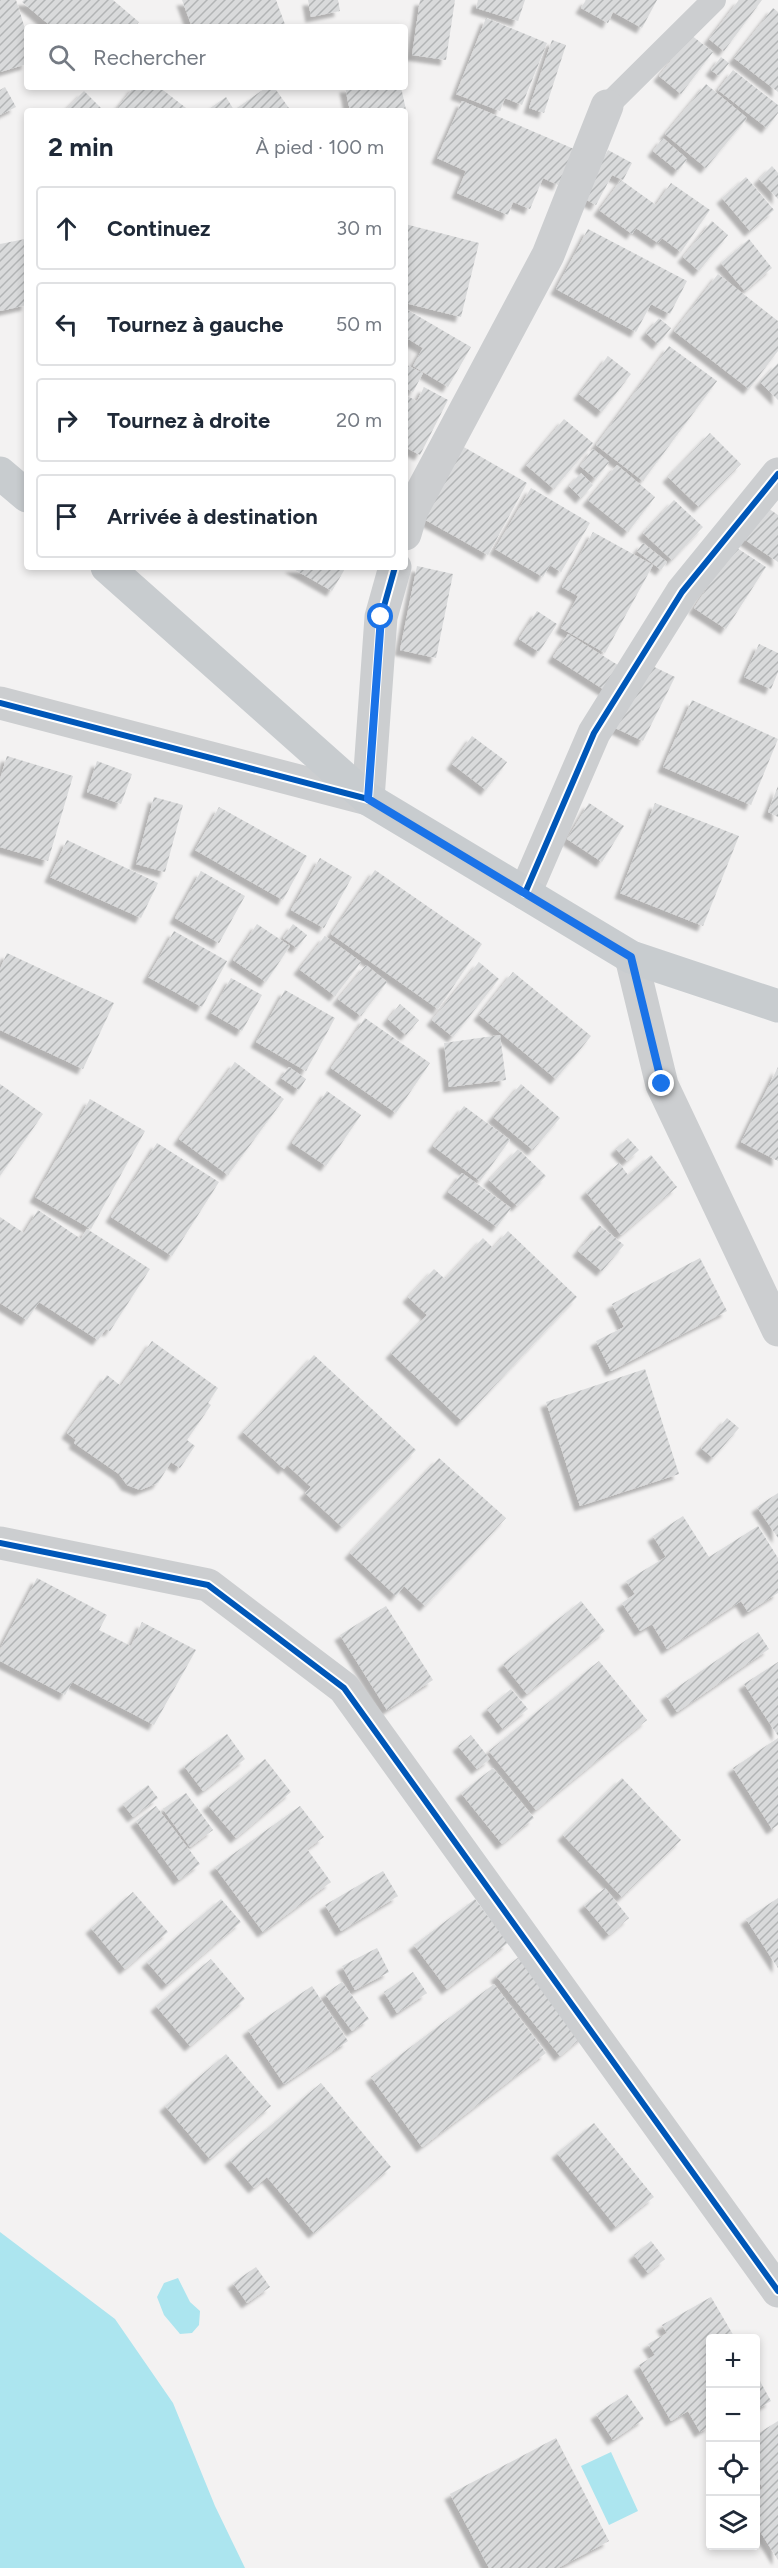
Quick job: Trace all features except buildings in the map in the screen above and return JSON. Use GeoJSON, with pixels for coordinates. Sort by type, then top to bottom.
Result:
{"type":"FeatureCollection","features":[{"type":"Feature","properties":{"kind":"main road"},"geometry":{"type":"LineString","coordinates":[[0,473],[24,493]]}},
{"type":"Feature","properties":{"kind":"main road"},"geometry":{"type":"LineString","coordinates":[[110,570],[368,799],[631,957],[778,1006]]}},
{"type":"Feature","properties":{"kind":"street"},"geometry":{"type":"LineString","coordinates":[[408,524],[412,510],[548,255],[607,105]]}},
{"type":"Feature","properties":{"kind":"street"},"geometry":{"type":"LineString","coordinates":[[525,893],[594,733],[682,592],[778,474]]}},
{"type":"Feature","properties":{"kind":"street"},"geometry":{"type":"LineString","coordinates":[[0,703],[368,799],[381,617],[394,570]]}},
{"type":"Feature","properties":{"kind":"street"},"geometry":{"type":"LineString","coordinates":[[631,957],[662,1084],[778,1330]]}},
{"type":"Feature","properties":{"kind":"street"},"geometry":{"type":"LineString","coordinates":[[0,1543],[208,1585],[344,1688],[778,2290]]}},
{"type":"Feature","properties":{"kind":"lane"},"geometry":{"type":"LineString","coordinates":[[607,105],[714,0]]}},
{"type":"Feature","properties":{"kind":"water"},"geometry":{"type":"Polygon","coordinates":[[[0,2232],[115,2319],[173,2403],[215,2506],[245,2568],[0,2568],[0,2232]]]}},
{"type":"Feature","properties":{"kind":"water"},"geometry":{"type":"Polygon","coordinates":[[[178,2278],[190,2302],[200,2311],[199,2325],[192,2333],[180,2334],[164,2315],[157,2297],[164,2283],[178,2278]]]}},
{"type":"Feature","properties":{"kind":"water"},"geometry":{"type":"Polygon","coordinates":[[[611,2452],[638,2511],[609,2525],[581,2466],[611,2452]]]}},
{"type":"Feature","properties":{"kind":"cycle path"},"geometry":{"type":"LineString","coordinates":[[525,893],[594,733],[682,592],[778,474]]}},
{"type":"Feature","properties":{"kind":"cycle path"},"geometry":{"type":"LineString","coordinates":[[0,703],[368,799],[381,617],[394,570]]}},
{"type":"Feature","properties":{"kind":"cycle path"},"geometry":{"type":"LineString","coordinates":[[0,1543],[208,1585],[344,1688],[778,2291]]}},
{"type":"Feature","properties":{"kind":"route"},"geometry":{"type":"LineString","coordinates":[[381,617],[368,799],[631,957],[662,1084]]}}]}
